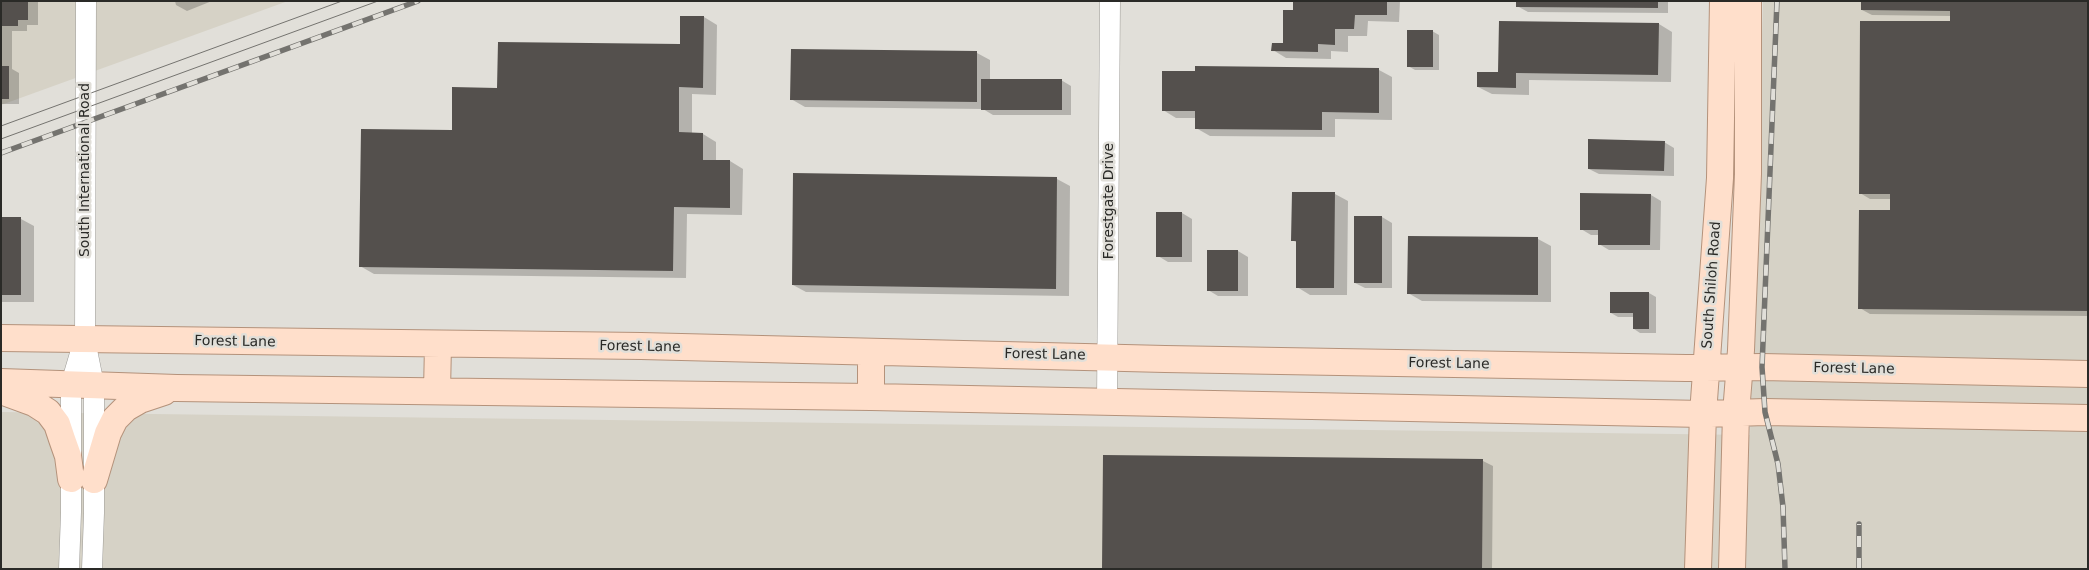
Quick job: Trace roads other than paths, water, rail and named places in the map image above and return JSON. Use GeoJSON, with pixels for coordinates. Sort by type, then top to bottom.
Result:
{"type":"FeatureCollection","features":[{"type":"Feature","properties":{"kind":"main road","name":"South Shiloh Road"},"geometry":{"type":"LineString","coordinates":[[1698,569],[1703,414],[1720,178],[1723,1]]}},
{"type":"Feature","properties":{"kind":"main road"},"geometry":{"type":"LineString","coordinates":[[1732,569],[1736,413],[1740,367],[1748,174],[1748,1]]}},
{"type":"Feature","properties":{"kind":"main road","name":"Forest Lane"},"geometry":{"type":"LineString","coordinates":[[1,338],[438,345],[641,346],[871,353],[2088,374]]}},
{"type":"Feature","properties":{"kind":"main road"},"geometry":{"type":"LineString","coordinates":[[437,391],[438,345]]}},
{"type":"Feature","properties":{"kind":"main road"},"geometry":{"type":"LineString","coordinates":[[871,353],[871,397]]}},
{"type":"Feature","properties":{"kind":"main road"},"geometry":{"type":"LineString","coordinates":[[1,382],[177,388],[1107,401],[1703,414],[1765,412],[2088,418]]}},
{"type":"Feature","properties":{"kind":"main road"},"geometry":{"type":"LineString","coordinates":[[83,480],[116,419],[126,408],[140,400],[177,388]]}},
{"type":"Feature","properties":{"kind":"main road"},"geometry":{"type":"LineString","coordinates":[[1,391],[34,402],[48,412],[57,424],[62,439],[83,480]]}},
{"type":"Feature","properties":{"kind":"street","name":"South International Road"},"geometry":{"type":"LineString","coordinates":[[86,1],[83,480],[92,569]]}},
{"type":"Feature","properties":{"kind":"street","name":"Forestgate Drive"},"geometry":{"type":"LineString","coordinates":[[1107,401],[1110,1]]}},
{"type":"Feature","properties":{"kind":"street","name":"South International Road"},"geometry":{"type":"LineString","coordinates":[[69,569],[83,480]]}},
{"type":"Feature","properties":{"kind":"tram line"},"geometry":{"type":"LineString","coordinates":[[1,126],[342,1]]}},
{"type":"Feature","properties":{"kind":"tram line"},"geometry":{"type":"LineString","coordinates":[[1,139],[378,1]]}},
{"type":"Feature","properties":{"kind":"railway"},"geometry":{"type":"LineString","coordinates":[[1,153],[418,1]]}},
{"type":"Feature","properties":{"kind":"railway"},"geometry":{"type":"LineString","coordinates":[[1777,1],[1762,367],[1765,412],[1778,464],[1783,507],[1785,569]]}},
{"type":"Feature","properties":{"kind":"railway"},"geometry":{"type":"LineString","coordinates":[[1859,524],[1859,569]]}}]}
